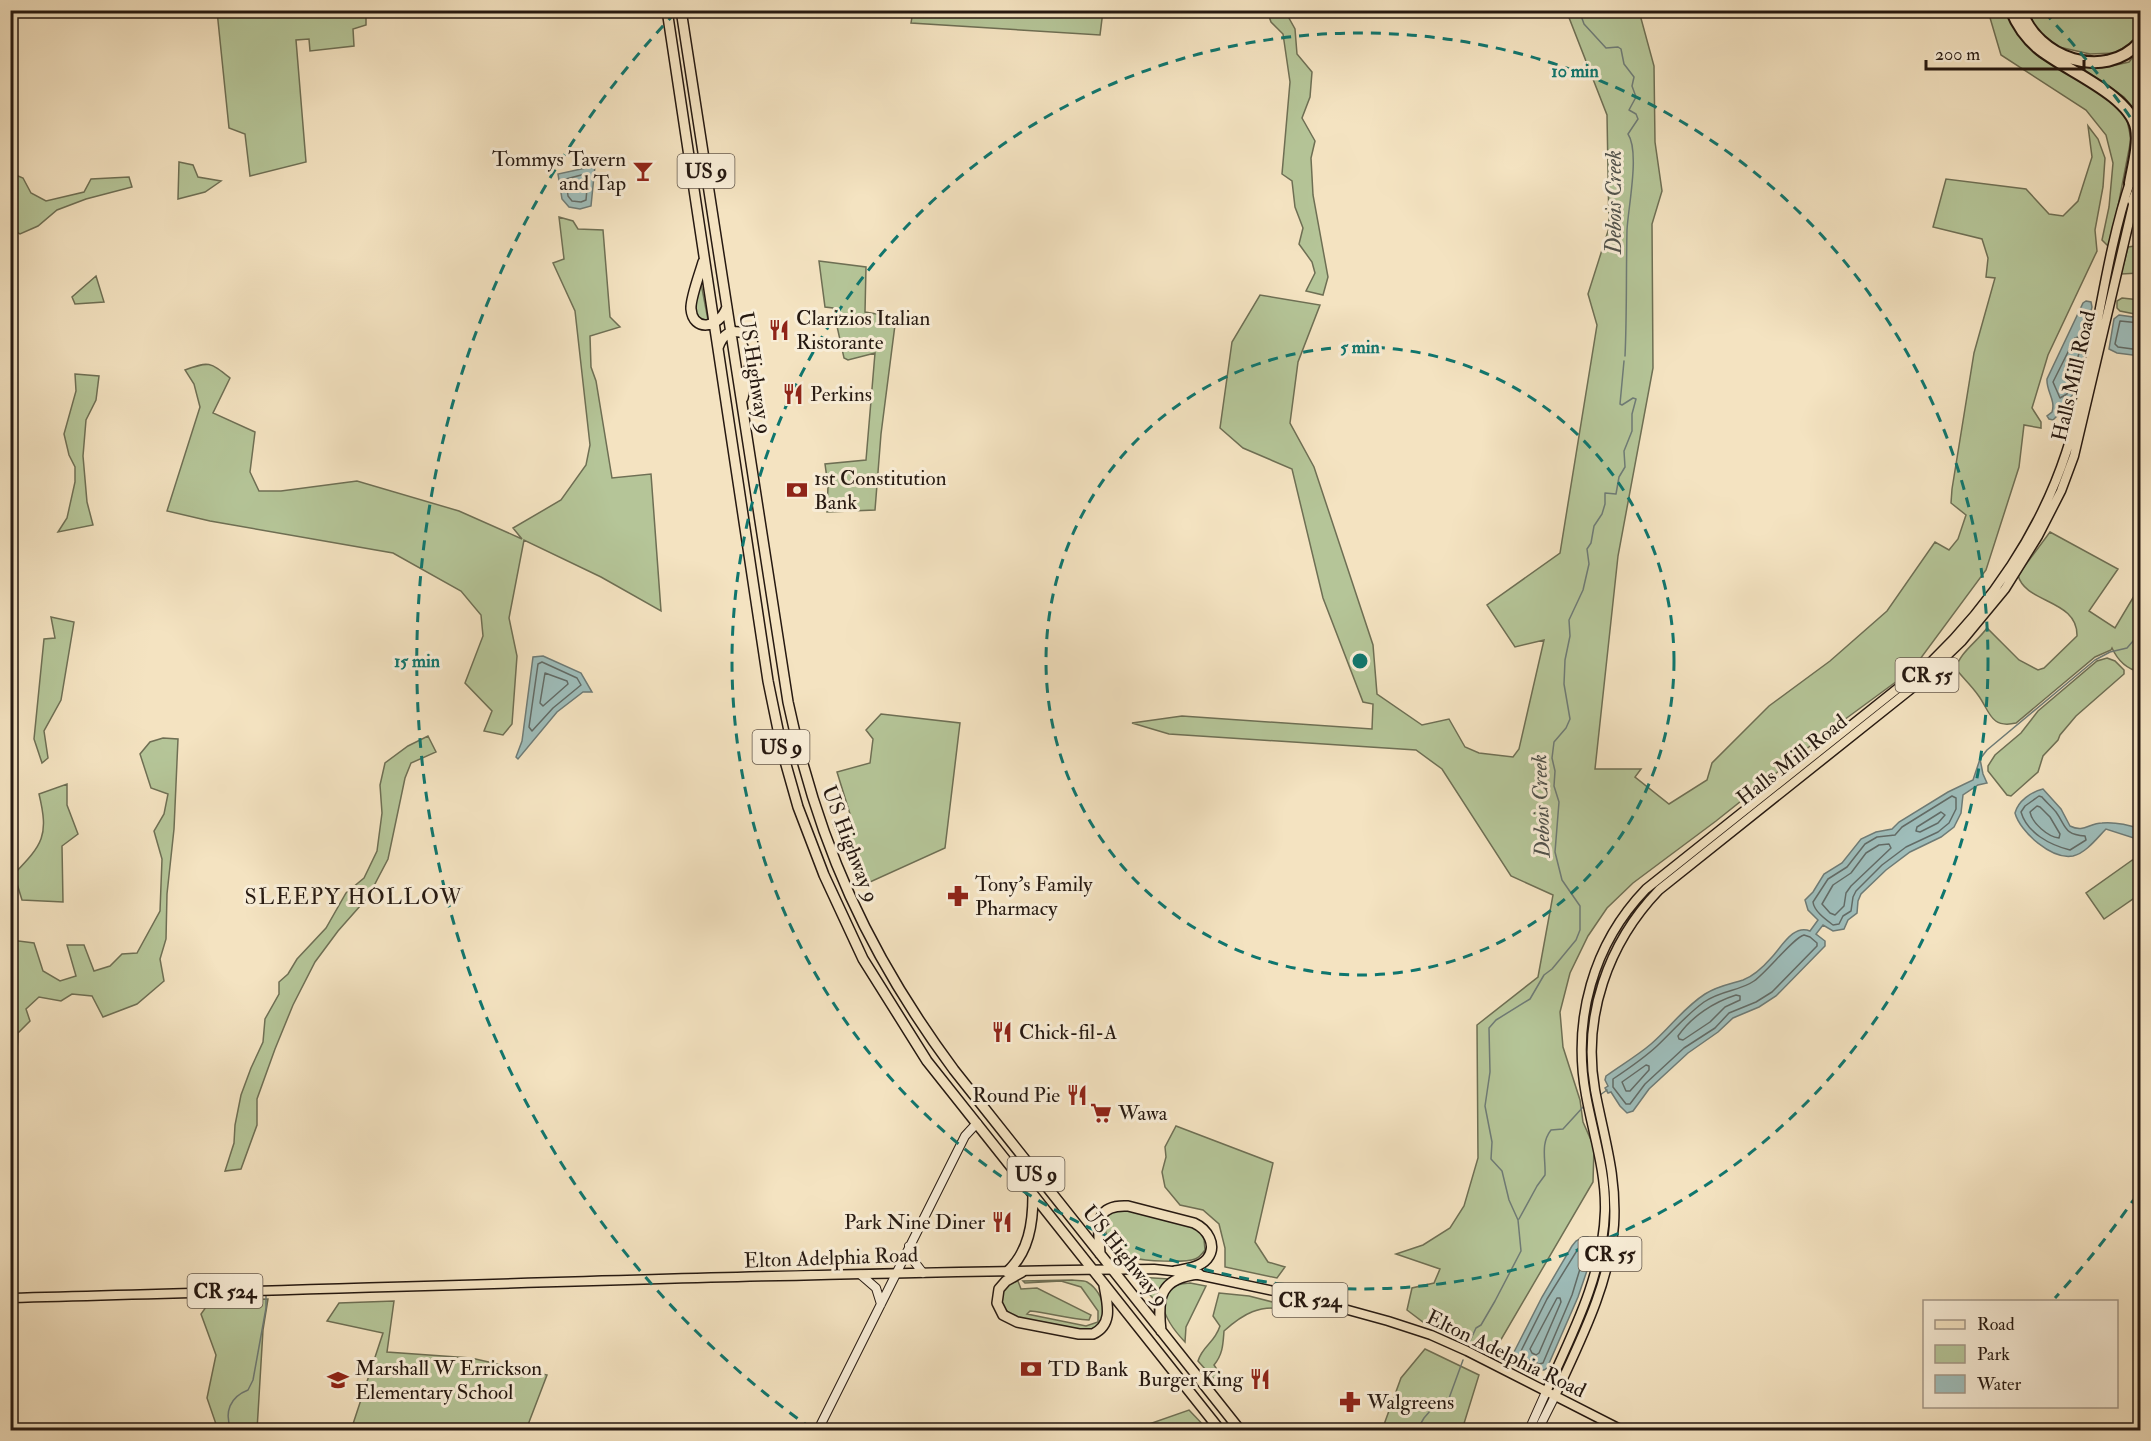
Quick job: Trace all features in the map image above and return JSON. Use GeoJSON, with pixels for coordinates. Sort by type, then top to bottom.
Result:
{"type":"FeatureCollection","features":[{"type":"Feature","properties":{"kind":"highway","name":"US Highway 9"},"geometry":{"type":"LineString","coordinates":[[667,10],[768,681],[783,754],[798,807],[824,875],[863,958],[924,1058],[1220,1431]]}},
{"type":"Feature","properties":{"kind":"highway","name":"US Highway 9"},"geometry":{"type":"LineString","coordinates":[[681,10],[788,702],[807,781],[835,864],[872,944],[918,1021],[954,1070],[1240,1431]]}},
{"type":"Feature","properties":{"kind":"highway"},"geometry":{"type":"LineString","coordinates":[[2011,10],[2023,32],[2039,50],[2118,100],[2130,113],[2134,122],[2136,140],[2133,201]]}},
{"type":"Feature","properties":{"kind":"highway"},"geometry":{"type":"LineString","coordinates":[[2021,10],[2027,25],[2040,41],[2072,60],[2091,63],[2108,62],[2127,54],[2140,42]]}},
{"type":"Feature","properties":{"kind":"highway"},"geometry":{"type":"LineString","coordinates":[[705,256],[691,309],[698,321],[705,325],[721,319],[726,306]]}},
{"type":"Feature","properties":{"kind":"highway"},"geometry":{"type":"LineString","coordinates":[[718,348],[724,336],[730,332],[744,333],[751,339],[754,346],[742,405]]}},
{"type":"Feature","properties":{"kind":"highway"},"geometry":{"type":"LineString","coordinates":[[1007,1272],[1021,1255],[1031,1228],[1033,1195]]}},
{"type":"Feature","properties":{"kind":"highway"},"geometry":{"type":"LineString","coordinates":[[1100,1254],[1098,1226],[1103,1214],[1108,1208],[1117,1205],[1128,1206],[1194,1223],[1203,1227],[1210,1235],[1210,1251],[1207,1259],[1189,1269],[1175,1271]]}},
{"type":"Feature","properties":{"kind":"highway"},"geometry":{"type":"LineString","coordinates":[[1022,1272],[1006,1281],[999,1289],[997,1303],[1003,1315],[1017,1322],[1079,1334],[1093,1334],[1105,1324],[1108,1310],[1104,1283]]}},
{"type":"Feature","properties":{"kind":"highway"},"geometry":{"type":"LineString","coordinates":[[1161,1331],[1159,1304],[1164,1290],[1176,1280],[1199,1274]]}},
{"type":"Feature","properties":{"kind":"main road","name":"Halls Mill Road"},"geometry":{"type":"LineString","coordinates":[[1546,1392],[1587,1298],[1601,1249],[1605,1212],[1604,1186],[1586,1097],[1581,1045],[1586,1001],[1601,956],[1622,918],[1641,894],[1658,878],[1911,678],[1944,649],[1971,620],[2011,565],[2048,501],[2067,453],[2086,376],[2103,291],[2135,184],[2133,174],[2139,163]]}},
{"type":"Feature","properties":{"kind":"main road","name":"Halls Mill Road"},"geometry":{"type":"LineString","coordinates":[[1555,1396],[1597,1301],[1611,1251],[1614,1212],[1613,1173],[1595,1091],[1592,1045],[1597,1003],[1610,960],[1635,917],[1653,895],[1916,685],[1970,633],[2005,589],[2044,526],[2061,491],[2074,456],[2140,175],[2139,163]]}},
{"type":"Feature","properties":{"kind":"main road"},"geometry":{"type":"LineString","coordinates":[[2086,376],[2088,380],[2084,405],[2087,408]]}},
{"type":"Feature","properties":{"kind":"main road"},"geometry":{"type":"LineString","coordinates":[[818,1431],[965,1136],[977,1124]]}},
{"type":"Feature","properties":{"kind":"main road"},"geometry":{"type":"LineString","coordinates":[[909,1246],[913,1260],[923,1273]]}},
{"type":"Feature","properties":{"kind":"main road","name":"Elton Adelphia Road"},"geometry":{"type":"LineString","coordinates":[[10,1298],[440,1285],[1154,1269],[1199,1274],[1297,1296],[1420,1332],[1467,1351],[1622,1431]]}},
{"type":"Feature","properties":{"kind":"main road"},"geometry":{"type":"LineString","coordinates":[[861,1275],[876,1288],[881,1304]]}},
{"type":"Feature","properties":{"kind":"main road"},"geometry":{"type":"LineString","coordinates":[[1529,1431],[1546,1392]]}},
{"type":"Feature","properties":{"kind":"main road"},"geometry":{"type":"LineString","coordinates":[[1538,1431],[1555,1396]]}},
{"type":"Feature","properties":{"kind":"green space"},"geometry":{"type":"Polygon","coordinates":[[[1123,10],[1103,11],[1100,35],[911,23],[913,11],[1123,10]]]}},
{"type":"Feature","properties":{"kind":"green space"},"geometry":{"type":"Polygon","coordinates":[[[217,11],[375,11],[379,16],[366,15],[366,25],[353,29],[354,46],[310,51],[309,39],[296,40],[306,162],[250,176],[245,134],[229,128],[217,11]]]}},
{"type":"Feature","properties":{"kind":"green space"},"geometry":{"type":"Polygon","coordinates":[[[1267,11],[1285,11],[1295,29],[1297,54],[1312,72],[1310,97],[1302,118],[1315,141],[1311,158],[1313,195],[1328,277],[1323,295],[1306,291],[1315,273],[1312,262],[1299,244],[1303,228],[1295,207],[1292,181],[1282,174],[1290,82],[1283,34],[1271,22],[1267,11]]]}},
{"type":"Feature","properties":{"kind":"green space"},"geometry":{"type":"Polygon","coordinates":[[[1568,11],[1639,11],[1654,66],[1655,142],[1662,191],[1652,224],[1653,368],[1618,556],[1595,769],[1641,769],[1635,777],[1669,804],[1707,780],[1712,763],[1769,706],[1830,661],[1887,611],[1935,542],[1949,550],[1958,539],[1966,515],[1951,503],[1952,489],[1974,353],[1995,278],[1986,277],[1988,258],[1982,239],[1933,227],[1946,179],[2026,189],[2049,214],[2063,216],[2078,201],[2092,157],[2088,126],[2098,139],[2105,158],[2103,187],[2095,230],[2097,251],[2048,355],[2032,408],[2041,422],[2041,428],[2024,425],[2019,467],[1986,570],[1912,670],[1829,731],[1716,821],[1633,883],[1607,908],[1588,936],[1570,973],[1560,1012],[1563,1047],[1580,1100],[1583,1122],[1594,1147],[1593,1182],[1492,1355],[1423,1322],[1407,1310],[1412,1288],[1434,1283],[1440,1269],[1396,1254],[1423,1245],[1450,1228],[1464,1206],[1478,1158],[1477,1025],[1538,977],[1553,895],[1511,876],[1442,769],[1416,750],[1169,734],[1132,723],[1182,716],[1372,729],[1373,704],[1363,702],[1323,598],[1292,469],[1243,448],[1220,428],[1232,342],[1260,295],[1320,305],[1298,362],[1290,423],[1314,467],[1373,645],[1377,694],[1422,725],[1449,719],[1465,747],[1479,753],[1513,757],[1519,749],[1544,640],[1515,647],[1487,605],[1560,553],[1597,325],[1588,294],[1609,228],[1607,115],[1568,11]]]}},
{"type":"Feature","properties":{"kind":"green space"},"geometry":{"type":"Polygon","coordinates":[[[1988,11],[2007,11],[2013,26],[2039,57],[2100,92],[2126,115],[2131,139],[2110,248],[2102,240],[2109,207],[2113,163],[2106,135],[2086,110],[2001,55],[1988,11]]]}},
{"type":"Feature","properties":{"kind":"green space"},"geometry":{"type":"Polygon","coordinates":[[[2027,11],[2140,11],[2140,32],[2135,41],[2115,53],[2090,54],[2059,47],[2034,28],[2027,11]]]}},
{"type":"Feature","properties":{"kind":"green space"},"geometry":{"type":"Polygon","coordinates":[[[2140,48],[2138,114],[2124,97],[2079,66],[2107,67],[2129,62],[2140,48]]]}},
{"type":"Feature","properties":{"kind":"green space"},"geometry":{"type":"Polygon","coordinates":[[[179,162],[193,165],[198,177],[221,181],[205,192],[178,199],[179,162]]]}},
{"type":"Feature","properties":{"kind":"green space"},"geometry":{"type":"Polygon","coordinates":[[[11,173],[23,178],[31,193],[46,201],[84,192],[91,179],[129,177],[132,187],[86,199],[57,210],[38,226],[20,234],[11,229],[11,173]]]}},
{"type":"Feature","properties":{"kind":"green space"},"geometry":{"type":"Polygon","coordinates":[[[559,217],[573,221],[578,229],[603,230],[610,317],[620,327],[590,336],[591,367],[596,381],[612,478],[651,474],[661,611],[601,577],[524,540],[509,618],[517,656],[512,724],[503,735],[484,731],[492,711],[465,683],[483,636],[481,615],[461,591],[393,553],[210,521],[167,511],[200,407],[194,384],[185,370],[205,364],[213,366],[230,378],[213,413],[255,432],[250,472],[259,491],[281,491],[357,481],[459,511],[522,539],[513,528],[561,500],[586,465],[590,445],[575,311],[553,263],[564,259],[559,217]]]}},
{"type":"Feature","properties":{"kind":"green space"},"geometry":{"type":"Polygon","coordinates":[[[2128,247],[2140,248],[2140,273],[2121,274],[2128,247]]]}},
{"type":"Feature","properties":{"kind":"green space"},"geometry":{"type":"Polygon","coordinates":[[[819,261],[866,267],[865,312],[896,317],[881,434],[875,510],[827,512],[828,486],[825,464],[866,460],[875,353],[848,360],[844,358],[833,308],[825,307],[819,261]]]}},
{"type":"Feature","properties":{"kind":"green space"},"geometry":{"type":"Polygon","coordinates":[[[96,276],[104,302],[75,304],[72,297],[96,276]]]}},
{"type":"Feature","properties":{"kind":"green space"},"geometry":{"type":"Polygon","coordinates":[[[701,283],[707,321],[698,317],[694,308],[701,283]]]}},
{"type":"Feature","properties":{"kind":"green space"},"geometry":{"type":"Polygon","coordinates":[[[2122,298],[2140,300],[2140,315],[2120,311],[2117,308],[2117,301],[2122,298]]]}},
{"type":"Feature","properties":{"kind":"green space"},"geometry":{"type":"Polygon","coordinates":[[[75,374],[99,376],[96,400],[86,420],[83,456],[87,502],[93,525],[58,532],[67,518],[75,482],[75,467],[69,455],[64,434],[76,391],[75,374]]]}},
{"type":"Feature","properties":{"kind":"green space"},"geometry":{"type":"Polygon","coordinates":[[[2050,532],[2118,569],[2089,611],[2115,628],[2140,586],[2140,672],[2123,664],[2112,648],[2095,657],[2016,723],[2001,723],[1992,717],[1976,692],[1956,669],[1964,653],[1987,628],[2019,660],[2038,670],[2044,668],[2077,636],[2075,624],[2069,615],[2061,608],[2030,592],[2018,575],[2050,532]]]}},
{"type":"Feature","properties":{"kind":"green space"},"geometry":{"type":"Polygon","coordinates":[[[51,617],[74,622],[61,700],[44,731],[48,758],[42,763],[34,739],[44,639],[55,638],[51,617]]]}},
{"type":"Feature","properties":{"kind":"green space"},"geometry":{"type":"Polygon","coordinates":[[[2107,658],[2115,661],[2124,670],[2124,674],[2076,716],[2043,756],[2038,772],[2011,796],[2007,795],[1988,771],[1988,766],[1995,755],[2021,733],[2038,711],[2097,661],[2107,658]]]}},
{"type":"Feature","properties":{"kind":"green space"},"geometry":{"type":"Polygon","coordinates":[[[881,714],[960,723],[945,848],[859,887],[833,824],[851,817],[837,772],[870,763],[873,739],[866,730],[881,714]]]}},
{"type":"Feature","properties":{"kind":"green space"},"geometry":{"type":"Polygon","coordinates":[[[428,736],[436,752],[411,763],[405,778],[388,859],[368,897],[315,962],[293,1005],[257,1099],[257,1125],[241,1169],[225,1171],[234,1143],[241,1095],[263,1042],[265,1019],[279,994],[279,982],[326,928],[346,893],[364,878],[377,851],[382,813],[380,785],[385,763],[408,746],[428,736]]]}},
{"type":"Feature","properties":{"kind":"green space"},"geometry":{"type":"Polygon","coordinates":[[[163,738],[178,739],[166,939],[160,959],[164,981],[137,1004],[103,1017],[92,996],[72,994],[61,1001],[39,997],[26,1009],[30,1021],[18,1033],[17,1052],[11,1070],[11,940],[34,943],[43,971],[60,981],[76,976],[67,945],[84,945],[94,971],[110,966],[122,954],[137,953],[160,911],[162,859],[154,831],[164,814],[168,794],[151,788],[140,754],[150,742],[163,738]]]}},
{"type":"Feature","properties":{"kind":"green space"},"geometry":{"type":"Polygon","coordinates":[[[67,784],[67,805],[78,834],[62,846],[63,902],[22,900],[14,874],[32,855],[41,838],[43,820],[39,794],[67,784]]]}},
{"type":"Feature","properties":{"kind":"green space"},"geometry":{"type":"Polygon","coordinates":[[[2138,856],[2140,859],[2140,894],[2104,919],[2086,893],[2138,856]]]}},
{"type":"Feature","properties":{"kind":"green space"},"geometry":{"type":"Polygon","coordinates":[[[1176,1126],[1273,1163],[1255,1242],[1268,1262],[1285,1267],[1277,1278],[1225,1267],[1225,1248],[1219,1224],[1203,1210],[1180,1205],[1165,1187],[1162,1172],[1166,1157],[1165,1147],[1176,1126]]]}},
{"type":"Feature","properties":{"kind":"green space"},"geometry":{"type":"Polygon","coordinates":[[[1122,1209],[1198,1228],[1204,1239],[1205,1250],[1196,1258],[1183,1261],[1134,1258],[1115,1246],[1106,1234],[1105,1220],[1108,1213],[1122,1209]]]}},
{"type":"Feature","properties":{"kind":"green space"},"geometry":{"type":"Polygon","coordinates":[[[1137,1277],[1171,1279],[1164,1284],[1155,1300],[1145,1290],[1149,1286],[1137,1277]]]}},
{"type":"Feature","properties":{"kind":"green space"},"geometry":{"type":"Polygon","coordinates":[[[1072,1280],[1087,1282],[1098,1293],[1102,1301],[1103,1316],[1095,1328],[1087,1331],[1040,1324],[1016,1317],[1009,1313],[1002,1303],[1001,1297],[1005,1287],[1018,1281],[1021,1289],[1037,1288],[1091,1315],[1089,1320],[1030,1311],[1027,1314],[1086,1326],[1098,1322],[1098,1311],[1081,1287],[1061,1281],[1025,1283],[1023,1281],[1072,1280]]]}},
{"type":"Feature","properties":{"kind":"green space"},"geometry":{"type":"Polygon","coordinates":[[[1190,1283],[1206,1286],[1186,1327],[1185,1342],[1166,1315],[1163,1297],[1167,1291],[1176,1286],[1190,1283]]]}},
{"type":"Feature","properties":{"kind":"green space"},"geometry":{"type":"Polygon","coordinates":[[[1219,1293],[1249,1296],[1288,1306],[1286,1309],[1268,1308],[1252,1312],[1238,1319],[1224,1331],[1221,1353],[1214,1365],[1222,1377],[1213,1378],[1198,1361],[1220,1326],[1213,1316],[1219,1293]]]}},
{"type":"Feature","properties":{"kind":"green space"},"geometry":{"type":"Polygon","coordinates":[[[268,1299],[263,1330],[257,1430],[216,1430],[207,1398],[216,1355],[201,1314],[211,1300],[268,1299]]]}},
{"type":"Feature","properties":{"kind":"green space"},"geometry":{"type":"Polygon","coordinates":[[[394,1301],[387,1352],[471,1358],[547,1375],[526,1430],[351,1430],[383,1333],[327,1321],[339,1303],[394,1301]]]}},
{"type":"Feature","properties":{"kind":"green space"},"geometry":{"type":"Polygon","coordinates":[[[1425,1349],[1479,1375],[1462,1430],[1382,1430],[1401,1378],[1425,1349]]]}},
{"type":"Feature","properties":{"kind":"green space"},"geometry":{"type":"Polygon","coordinates":[[[1189,1410],[1208,1430],[1132,1430],[1189,1410]]]}},
{"type":"Feature","properties":{"kind":"water"},"geometry":{"type":"Polygon","coordinates":[[[595,166],[591,206],[580,209],[569,207],[562,199],[558,174],[595,166]]]}},
{"type":"Feature","properties":{"kind":"water"},"geometry":{"type":"Polygon","coordinates":[[[2086,301],[2091,302],[2092,307],[2087,327],[2086,350],[2075,391],[2061,412],[2053,420],[2049,419],[2047,416],[2052,412],[2053,403],[2047,379],[2086,301]]]}},
{"type":"Feature","properties":{"kind":"water"},"geometry":{"type":"Polygon","coordinates":[[[2119,315],[2140,318],[2140,356],[2117,353],[2109,349],[2114,319],[2119,315]]]}},
{"type":"Feature","properties":{"kind":"water"},"geometry":{"type":"Polygon","coordinates":[[[543,656],[581,673],[592,692],[583,692],[557,712],[518,759],[516,757],[522,741],[533,657],[543,656]]]}},
{"type":"Feature","properties":{"kind":"water"},"geometry":{"type":"Polygon","coordinates":[[[1980,759],[1987,783],[1978,785],[1963,795],[1961,813],[1954,827],[1941,837],[1910,852],[1886,870],[1861,894],[1857,913],[1848,920],[1844,929],[1833,931],[1823,925],[1816,934],[1825,941],[1825,946],[1776,996],[1759,1007],[1733,1018],[1718,1032],[1688,1053],[1649,1089],[1633,1111],[1627,1113],[1620,1106],[1611,1092],[1608,1093],[1605,1088],[1608,1086],[1606,1076],[1651,1044],[1705,994],[1751,976],[1794,933],[1810,931],[1818,920],[1808,910],[1805,900],[1824,874],[1842,863],[1861,839],[1876,832],[1892,829],[1899,822],[1948,792],[1973,780],[1980,759]]]}},
{"type":"Feature","properties":{"kind":"water"},"geometry":{"type":"Polygon","coordinates":[[[2043,789],[2061,809],[2070,826],[2083,828],[2097,823],[2127,825],[2140,829],[2140,840],[2106,829],[2087,849],[2078,854],[2065,856],[2056,854],[2030,836],[2015,813],[2026,798],[2043,789]]]}},
{"type":"Feature","properties":{"kind":"water"},"geometry":{"type":"Polygon","coordinates":[[[1583,1237],[1588,1237],[1593,1242],[1593,1253],[1578,1297],[1547,1368],[1537,1370],[1514,1360],[1513,1354],[1542,1297],[1572,1246],[1583,1237]]]}},
{"type":"Feature","properties":{"kind":"waterway","name":"Debois Creek"},"geometry":{"type":"LineString","coordinates":[[1579,10],[1584,24],[1606,48],[1621,49],[1624,64],[1634,77],[1632,86],[1636,97],[1629,110],[1636,114],[1638,119],[1628,134],[1633,154],[1633,166],[1627,230],[1625,356]]}},
{"type":"Feature","properties":{"kind":"waterway","name":"Debois Creek"},"geometry":{"type":"LineString","coordinates":[[1470,1341],[1476,1328],[1481,1325],[1495,1301],[1521,1251],[1518,1220],[1509,1200],[1502,1171],[1491,1159],[1492,1142],[1485,1106],[1490,1072],[1489,1028],[1496,1020],[1530,999],[1544,975],[1552,969],[1576,940],[1580,930],[1580,906],[1562,880],[1555,852],[1559,802],[1554,786],[1555,771],[1552,758],[1554,742],[1566,728],[1570,719],[1564,684],[1565,660],[1570,636],[1569,620],[1583,590],[1589,564],[1587,549],[1591,543],[1594,526],[1602,514],[1605,493],[1616,494],[1619,477],[1625,467],[1624,451],[1632,431],[1632,414],[1636,399],[1633,398],[1620,404],[1624,361]]}},
{"type":"Feature","properties":{"kind":"waterway"},"geometry":{"type":"LineString","coordinates":[[1980,759],[1987,750],[2095,660],[2110,652],[2127,648],[2140,633]]}},
{"type":"Feature","properties":{"kind":"waterway"},"geometry":{"type":"LineString","coordinates":[[1600,1095],[1607,1090]]}},
{"type":"Feature","properties":{"kind":"waterway"},"geometry":{"type":"LineString","coordinates":[[1519,1219],[1545,1175],[1545,1146],[1548,1135],[1551,1130],[1563,1129],[1584,1106]]}},
{"type":"Feature","properties":{"kind":"waterway"},"geometry":{"type":"LineString","coordinates":[[231,1430],[228,1417],[230,1406],[237,1397],[248,1390],[253,1380],[266,1308],[266,1296]]}},
{"type":"Feature","properties":{"kind":"waterway","name":"Debois Creek"},"geometry":{"type":"LineString","coordinates":[[1417,1430],[1430,1411],[1448,1401],[1463,1360]]}},
{"type":"Feature","properties":{"kind":"place","name":"Tommys Tavern and Tap"},"geometry":{"type":"Point","coordinates":[643,171]}},
{"type":"Feature","properties":{"kind":"place","name":"Clarizios Italian Ristorante"},"geometry":{"type":"Point","coordinates":[779,330]}},
{"type":"Feature","properties":{"kind":"place","name":"Perkins"},"geometry":{"type":"Point","coordinates":[793,394]}},
{"type":"Feature","properties":{"kind":"place","name":"1st Constitution Bank"},"geometry":{"type":"Point","coordinates":[797,490]}},
{"type":"Feature","properties":{"kind":"place","name":"Tony's Family Pharmacy"},"geometry":{"type":"Point","coordinates":[958,896]}},
{"type":"Feature","properties":{"kind":"place","name":"Chick-fil-A"},"geometry":{"type":"Point","coordinates":[1002,1032]}},
{"type":"Feature","properties":{"kind":"place","name":"Round Pie"},"geometry":{"type":"Point","coordinates":[1077,1095]}},
{"type":"Feature","properties":{"kind":"place","name":"Wawa"},"geometry":{"type":"Point","coordinates":[1101,1113]}},
{"type":"Feature","properties":{"kind":"place","name":"Park Nine Diner"},"geometry":{"type":"Point","coordinates":[1002,1222]}},
{"type":"Feature","properties":{"kind":"place","name":"TD Bank"},"geometry":{"type":"Point","coordinates":[1031,1369]}},
{"type":"Feature","properties":{"kind":"place","name":"Burger King"},"geometry":{"type":"Point","coordinates":[1260,1379]}},
{"type":"Feature","properties":{"kind":"place","name":"Marshall W Errickson Elementary School"},"geometry":{"type":"Point","coordinates":[338,1380]}},
{"type":"Feature","properties":{"kind":"place","name":"Walgreens"},"geometry":{"type":"Point","coordinates":[1350,1402]}},
{"type":"Feature","properties":{"kind":"district","name":"SLEEPY HOLLOW"},"geometry":{"type":"Point","coordinates":[354,897]}}]}
